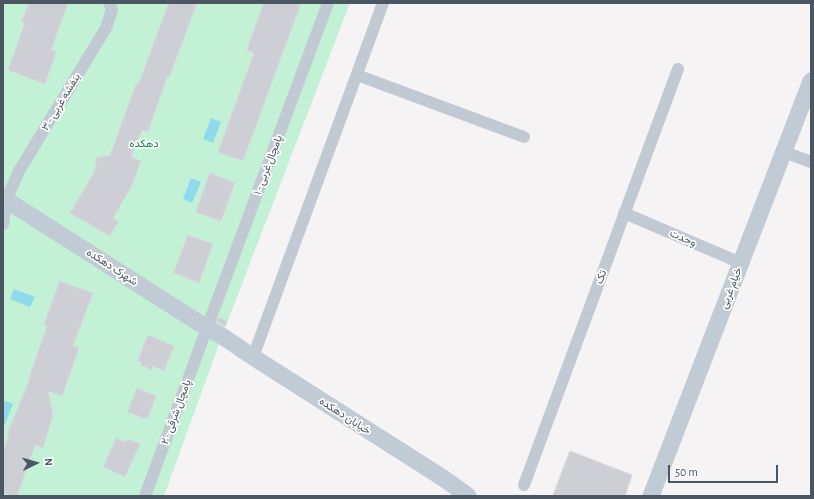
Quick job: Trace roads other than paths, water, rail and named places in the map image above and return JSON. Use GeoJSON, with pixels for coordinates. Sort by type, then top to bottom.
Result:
{"type":"FeatureCollection","features":[{"type":"Feature","properties":{"kind":"street","name":"بنفشه غربی - ۳"},"geometry":{"type":"LineString","coordinates":[[3,224],[5,199],[19,171],[106,28],[112,10],[109,3]]}},
{"type":"Feature","properties":{"kind":"street","name":"پامچال غربی - ۱"},"geometry":{"type":"LineString","coordinates":[[207,328],[328,3]]}},
{"type":"Feature","properties":{"kind":"street"},"geometry":{"type":"LineString","coordinates":[[253,358],[383,3]]}},
{"type":"Feature","properties":{"kind":"street","name":"تک"},"geometry":{"type":"LineString","coordinates":[[524,485],[678,69]]}},
{"type":"Feature","properties":{"kind":"street"},"geometry":{"type":"LineString","coordinates":[[357,75],[524,137]]}},
{"type":"Feature","properties":{"kind":"street","name":"خیام غربی"},"geometry":{"type":"LineString","coordinates":[[651,496],[811,81]]}},
{"type":"Feature","properties":{"kind":"street"},"geometry":{"type":"LineString","coordinates":[[784,152],[811,162]]}},
{"type":"Feature","properties":{"kind":"street","name":"شهرک دهکده"},"geometry":{"type":"LineString","coordinates":[[5,199],[207,328],[222,336]]}},
{"type":"Feature","properties":{"kind":"street","name":"وحدت"},"geometry":{"type":"LineString","coordinates":[[624,213],[741,263]]}},
{"type":"Feature","properties":{"kind":"street","name":"پامچال شرقی - ۲"},"geometry":{"type":"LineString","coordinates":[[145,496],[207,328]]}},
{"type":"Feature","properties":{"kind":"street","name":"خیابان دهکده"},"geometry":{"type":"LineString","coordinates":[[222,336],[253,358],[443,478],[468,496]]}},
{"type":"Feature","properties":{"kind":"water"},"geometry":{"type":"Polygon","coordinates":[[[211,118],[221,122],[213,143],[203,139],[211,118]]]}},
{"type":"Feature","properties":{"kind":"water"},"geometry":{"type":"Polygon","coordinates":[[[191,178],[201,182],[192,203],[183,199],[191,178]]]}},
{"type":"Feature","properties":{"kind":"water"},"geometry":{"type":"Polygon","coordinates":[[[14,289],[35,297],[30,307],[10,299],[14,289]]]}},
{"type":"Feature","properties":{"kind":"water"},"geometry":{"type":"Polygon","coordinates":[[[3,400],[13,404],[5,424],[3,424],[3,400]]]}},
{"type":"Feature","properties":{"kind":"park label","name":"دهکده"},"geometry":{"type":"Point","coordinates":[144,144]}}]}
